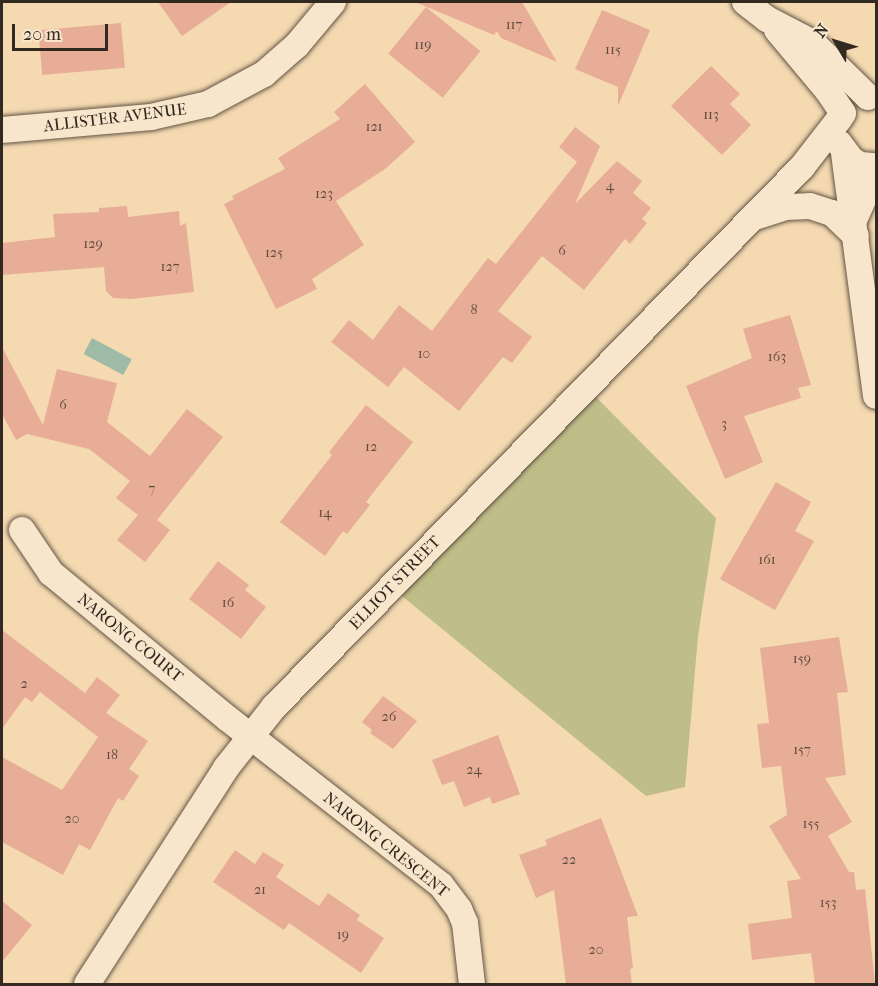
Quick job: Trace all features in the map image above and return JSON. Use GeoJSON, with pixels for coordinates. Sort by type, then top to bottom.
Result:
{"type":"FeatureCollection","features":[{"type":"Feature","properties":{"kind":"street","name":"ALLISTER AVENUE"},"geometry":{"type":"LineString","coordinates":[[2,130],[151,117],[208,104],[264,74],[297,45],[333,2]]}},
{"type":"Feature","properties":{"kind":"street"},"geometry":{"type":"LineString","coordinates":[[745,2],[767,19],[813,43],[872,98]]}},
{"type":"Feature","properties":{"kind":"street"},"geometry":{"type":"LineString","coordinates":[[767,19],[828,91],[841,116],[837,136],[844,153],[876,396]]}},
{"type":"Feature","properties":{"kind":"street","name":"ELLIOT STREET"},"geometry":{"type":"LineString","coordinates":[[87,984],[226,768],[274,706],[802,167],[841,116],[858,100],[872,98]]}},
{"type":"Feature","properties":{"kind":"street"},"geometry":{"type":"LineString","coordinates":[[844,153],[860,165],[876,166]]}},
{"type":"Feature","properties":{"kind":"street"},"geometry":{"type":"LineString","coordinates":[[855,228],[876,171]]}},
{"type":"Feature","properties":{"kind":"street","name":"ELLIOT STREET"},"geometry":{"type":"LineString","coordinates":[[749,219],[785,207],[810,206],[832,213],[855,228]]}},
{"type":"Feature","properties":{"kind":"street","name":"NARONG COURT"},"geometry":{"type":"LineString","coordinates":[[22,530],[51,573],[250,736]]}},
{"type":"Feature","properties":{"kind":"street","name":"NARONG CRESCENT"},"geometry":{"type":"LineString","coordinates":[[250,736],[441,885],[459,909],[465,923],[472,984]]}},
{"type":"Feature","properties":{"kind":"shaded area"},"geometry":{"type":"Polygon","coordinates":[[[92,338],[132,359],[123,375],[84,354],[92,338]]]}},
{"type":"Feature","properties":{"kind":"shaded area"},"geometry":{"type":"Polygon","coordinates":[[[586,387],[716,518],[698,636],[685,787],[646,796],[391,587],[586,387]]]}},
{"type":"Feature","properties":{"kind":"building"},"geometry":{"type":"Polygon","coordinates":[[[158,2],[231,2],[182,36],[158,2]]]}},
{"type":"Feature","properties":{"kind":"building"},"geometry":{"type":"Polygon","coordinates":[[[415,2],[522,2],[557,62],[501,38],[497,31],[494,35],[415,2]]]}},
{"type":"Feature","properties":{"kind":"building"},"geometry":{"type":"Polygon","coordinates":[[[426,7],[480,51],[443,98],[388,54],[426,7]]]}},
{"type":"Feature","properties":{"kind":"building"},"geometry":{"type":"Polygon","coordinates":[[[602,10],[650,30],[618,106],[618,87],[575,69],[602,10]]]}},
{"type":"Feature","properties":{"kind":"building"},"geometry":{"type":"Polygon","coordinates":[[[121,23],[125,68],[42,75],[38,30],[121,23]]]}},
{"type":"Feature","properties":{"kind":"building"},"geometry":{"type":"Polygon","coordinates":[[[711,66],[740,94],[730,104],[751,125],[722,155],[671,106],[711,66]]]}},
{"type":"Feature","properties":{"kind":"building"},"geometry":{"type":"Polygon","coordinates":[[[365,84],[415,142],[385,169],[336,201],[364,245],[312,279],[317,289],[276,309],[224,204],[234,199],[232,196],[285,169],[278,158],[340,119],[334,112],[365,84]]]}},
{"type":"Feature","properties":{"kind":"building"},"geometry":{"type":"Polygon","coordinates":[[[575,127],[600,146],[575,204],[617,161],[642,181],[633,193],[651,208],[642,219],[647,223],[630,244],[625,239],[584,290],[542,256],[498,311],[532,337],[512,363],[503,357],[459,411],[404,367],[388,387],[331,342],[349,320],[373,340],[399,305],[432,331],[488,258],[496,264],[577,162],[559,147],[575,127]]]}},
{"type":"Feature","properties":{"kind":"building"},"geometry":{"type":"Polygon","coordinates":[[[127,206],[128,217],[179,211],[180,226],[186,223],[194,292],[131,299],[113,298],[106,291],[104,267],[2,275],[2,243],[55,237],[53,214],[99,212],[99,208],[127,206]]]}},
{"type":"Feature","properties":{"kind":"building"},"geometry":{"type":"Polygon","coordinates":[[[790,315],[811,385],[798,388],[801,398],[744,416],[763,462],[725,479],[686,386],[752,358],[743,329],[790,315]]]}},
{"type":"Feature","properties":{"kind":"building"},"geometry":{"type":"Polygon","coordinates":[[[2,347],[43,425],[57,369],[117,383],[107,422],[150,456],[187,409],[223,437],[157,520],[170,530],[145,562],[117,540],[138,515],[116,498],[130,481],[89,449],[27,434],[16,440],[2,414],[2,347]]]}},
{"type":"Feature","properties":{"kind":"building"},"geometry":{"type":"Polygon","coordinates":[[[366,405],[413,442],[366,502],[370,505],[347,534],[343,531],[325,556],[280,522],[332,455],[329,452],[366,405]]]}},
{"type":"Feature","properties":{"kind":"building"},"geometry":{"type":"Polygon","coordinates":[[[776,482],[811,502],[795,531],[814,541],[775,610],[720,579],[776,482]]]}},
{"type":"Feature","properties":{"kind":"building"},"geometry":{"type":"Polygon","coordinates":[[[218,561],[249,585],[245,590],[266,607],[241,639],[189,599],[218,561]]]}},
{"type":"Feature","properties":{"kind":"building"},"geometry":{"type":"Polygon","coordinates":[[[2,630],[85,693],[97,677],[120,695],[106,713],[148,741],[129,769],[139,776],[123,801],[118,798],[90,850],[79,844],[63,875],[2,842],[2,757],[62,790],[98,737],[40,692],[32,702],[25,697],[2,729],[2,630]]]}},
{"type":"Feature","properties":{"kind":"building"},"geometry":{"type":"Polygon","coordinates":[[[839,637],[848,692],[837,693],[846,775],[825,778],[852,822],[828,836],[849,872],[854,872],[856,890],[865,889],[875,984],[815,984],[811,953],[752,960],[748,924],[792,918],[787,881],[801,879],[769,826],[787,815],[781,766],[762,768],[757,724],[769,723],[760,648],[839,637]]]}},
{"type":"Feature","properties":{"kind":"building"},"geometry":{"type":"Polygon","coordinates":[[[383,696],[417,721],[393,749],[370,733],[372,730],[362,722],[383,696]]]}},
{"type":"Feature","properties":{"kind":"building"},"geometry":{"type":"Polygon","coordinates":[[[498,735],[520,794],[492,804],[490,797],[464,807],[454,781],[442,785],[432,760],[498,735]]]}},
{"type":"Feature","properties":{"kind":"building"},"geometry":{"type":"Polygon","coordinates":[[[601,818],[638,916],[627,917],[633,968],[630,969],[632,984],[566,984],[554,890],[536,898],[519,855],[547,845],[545,840],[601,818]]]}},
{"type":"Feature","properties":{"kind":"building"},"geometry":{"type":"Polygon","coordinates":[[[235,850],[255,864],[263,852],[284,865],[276,877],[319,906],[328,893],[360,915],[357,920],[384,938],[361,973],[289,923],[284,930],[213,882],[235,850]]]}},
{"type":"Feature","properties":{"kind":"building"},"geometry":{"type":"Polygon","coordinates":[[[2,901],[32,925],[2,962],[2,901]]]}}]}
